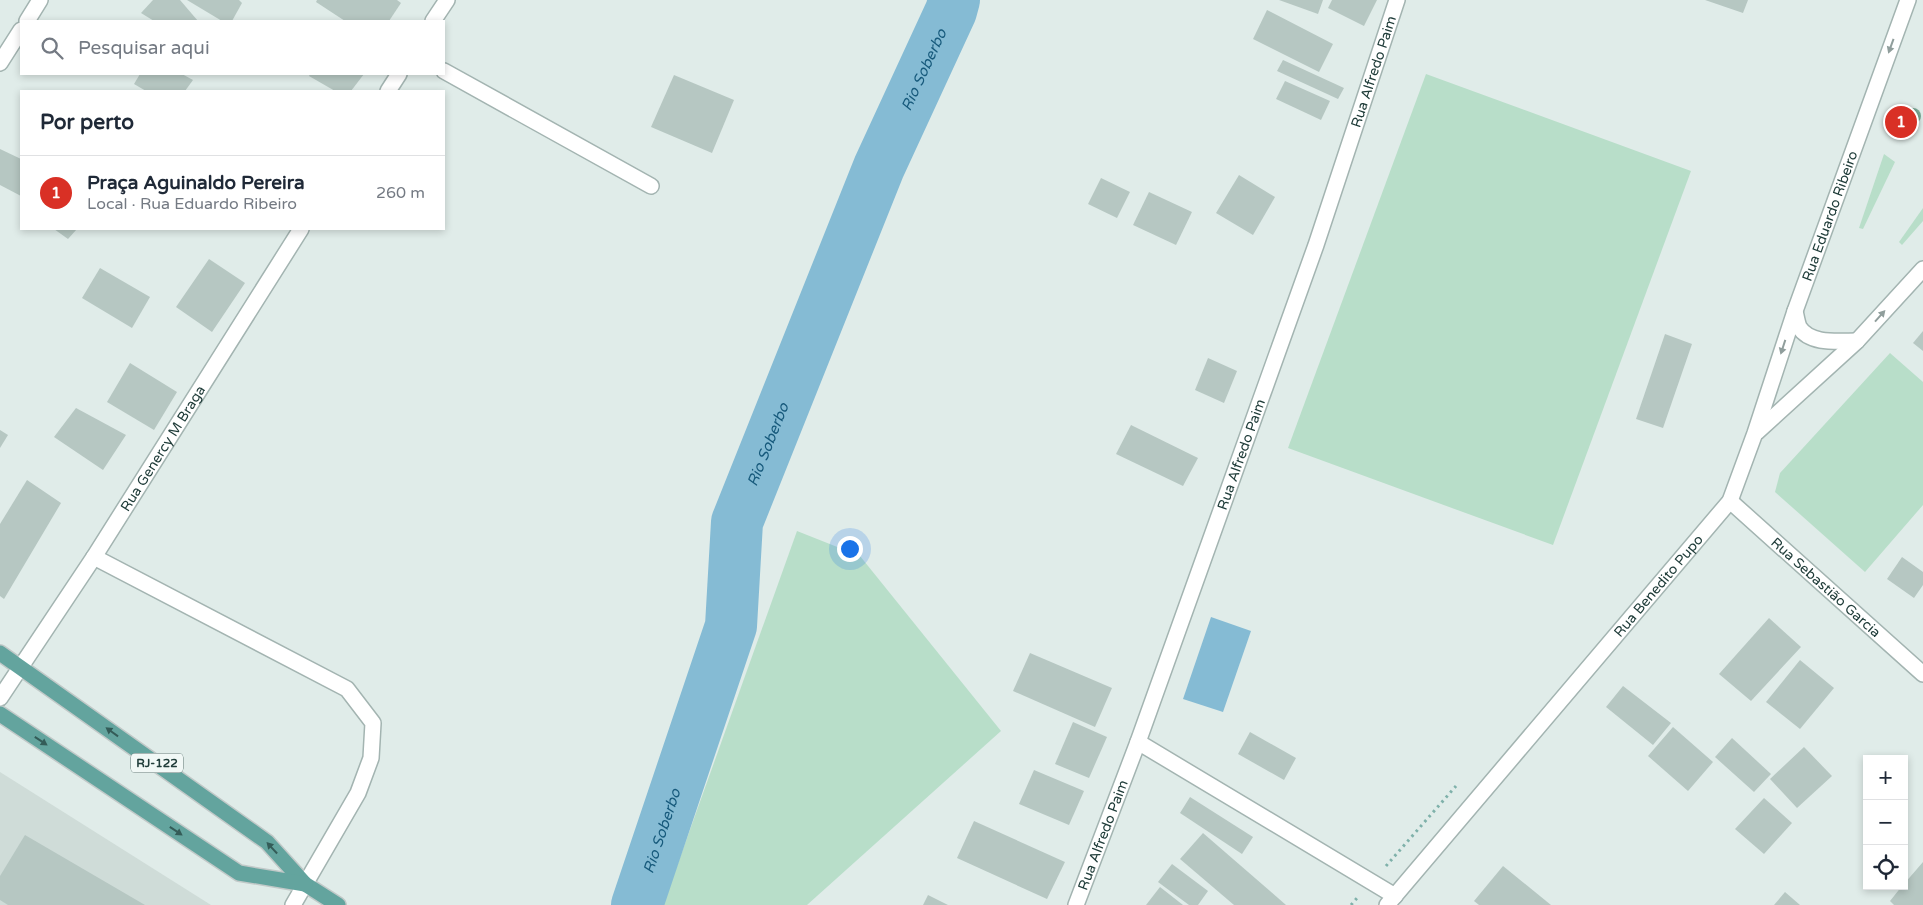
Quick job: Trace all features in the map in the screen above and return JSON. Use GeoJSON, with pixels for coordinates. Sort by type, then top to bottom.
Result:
{"type":"FeatureCollection","features":[{"type":"Feature","properties":{"kind":"main road","name":"RJ-122"},"geometry":{"type":"LineString","coordinates":[[0,653],[21,666],[266,842],[305,884],[338,905]]}},
{"type":"Feature","properties":{"kind":"main road","name":"RJ-122"},"geometry":{"type":"LineString","coordinates":[[0,714],[239,873],[305,884]]}},
{"type":"Feature","properties":{"kind":"street"},"geometry":{"type":"LineString","coordinates":[[28,20],[40,0]]}},
{"type":"Feature","properties":{"kind":"street"},"geometry":{"type":"LineString","coordinates":[[434,20],[447,0]]}},
{"type":"Feature","properties":{"kind":"street","name":"Rua Alfredo Paim"},"geometry":{"type":"LineString","coordinates":[[1076,905],[1138,742],[1316,245],[1397,0]]}},
{"type":"Feature","properties":{"kind":"street","name":"Rua Eduardo Ribeiro"},"geometry":{"type":"LineString","coordinates":[[1756,433],[1795,311],[1908,0]]}},
{"type":"Feature","properties":{"kind":"street"},"geometry":{"type":"LineString","coordinates":[[0,63],[20,32]]}},
{"type":"Feature","properties":{"kind":"street"},"geometry":{"type":"LineString","coordinates":[[445,72],[651,186]]}},
{"type":"Feature","properties":{"kind":"street"},"geometry":{"type":"LineString","coordinates":[[389,90],[398,75]]}},
{"type":"Feature","properties":{"kind":"street","name":"Rua Genercy M Braga"},"geometry":{"type":"LineString","coordinates":[[0,698],[94,557],[300,230]]}},
{"type":"Feature","properties":{"kind":"street","name":"Rua Benedito Pupo"},"geometry":{"type":"LineString","coordinates":[[1391,901],[1730,500],[1756,433],[1857,341],[1923,269]]}},
{"type":"Feature","properties":{"kind":"street"},"geometry":{"type":"LineString","coordinates":[[1795,311],[1800,327],[1810,336],[1823,341],[1857,341]]}},
{"type":"Feature","properties":{"kind":"street","name":"Rua Sebastião Garcia"},"geometry":{"type":"LineString","coordinates":[[1730,500],[1923,674]]}},
{"type":"Feature","properties":{"kind":"street"},"geometry":{"type":"LineString","coordinates":[[94,557],[347,689],[374,723],[371,758],[358,793],[293,905]]}},
{"type":"Feature","properties":{"kind":"street"},"geometry":{"type":"LineString","coordinates":[[1138,742],[1370,882],[1391,901]]}},
{"type":"Feature","properties":{"kind":"path"},"geometry":{"type":"LineString","coordinates":[[1351,905],[1457,785]]}},
{"type":"Feature","properties":{"kind":"shaded area"},"geometry":{"type":"Polygon","coordinates":[[[0,772],[211,905],[0,905],[0,772]]]}},
{"type":"Feature","properties":{"kind":"green space"},"geometry":{"type":"Polygon","coordinates":[[[1426,74],[1691,171],[1553,545],[1288,448],[1426,74]]]}},
{"type":"Feature","properties":{"kind":"green space"},"geometry":{"type":"Polygon","coordinates":[[[1884,154],[1895,162],[1863,229],[1859,228],[1884,154]]]}},
{"type":"Feature","properties":{"kind":"green space"},"geometry":{"type":"Polygon","coordinates":[[[1923,208],[1923,221],[1902,245],[1899,242],[1923,208]]]}},
{"type":"Feature","properties":{"kind":"green space"},"geometry":{"type":"Polygon","coordinates":[[[1890,353],[1923,382],[1923,505],[1865,572],[1775,492],[1780,473],[1890,353]]]}},
{"type":"Feature","properties":{"kind":"green space"},"geometry":{"type":"Polygon","coordinates":[[[797,531],[860,556],[1001,731],[807,905],[663,905],[797,531]]]}},
{"type":"Feature","properties":{"kind":"water"},"geometry":{"type":"Polygon","coordinates":[[[1211,617],[1251,631],[1223,712],[1183,699],[1211,617]]]}},
{"type":"Feature","properties":{"kind":"building"},"geometry":{"type":"Polygon","coordinates":[[[153,0],[180,0],[197,20],[152,20],[141,13],[153,0]]]}},
{"type":"Feature","properties":{"kind":"building"},"geometry":{"type":"Polygon","coordinates":[[[187,0],[239,0],[242,3],[233,20],[220,20],[187,0]]]}},
{"type":"Feature","properties":{"kind":"building"},"geometry":{"type":"Polygon","coordinates":[[[317,0],[397,0],[401,3],[390,20],[343,20],[316,2],[317,0]]]}},
{"type":"Feature","properties":{"kind":"building"},"geometry":{"type":"Polygon","coordinates":[[[1279,0],[1323,0],[1318,14],[1279,0]]]}},
{"type":"Feature","properties":{"kind":"building"},"geometry":{"type":"Polygon","coordinates":[[[1332,0],[1377,0],[1364,26],[1328,8],[1332,0]]]}},
{"type":"Feature","properties":{"kind":"building"},"geometry":{"type":"Polygon","coordinates":[[[1705,0],[1748,0],[1743,13],[1705,0]]]}},
{"type":"Feature","properties":{"kind":"building"},"geometry":{"type":"Polygon","coordinates":[[[1267,10],[1333,44],[1319,72],[1253,39],[1267,10]]]}},
{"type":"Feature","properties":{"kind":"building"},"geometry":{"type":"Polygon","coordinates":[[[1283,60],[1344,88],[1338,99],[1277,71],[1283,60]]]}},
{"type":"Feature","properties":{"kind":"building"},"geometry":{"type":"Polygon","coordinates":[[[139,75],[184,75],[193,80],[186,90],[144,90],[134,84],[139,75]]]}},
{"type":"Feature","properties":{"kind":"building"},"geometry":{"type":"Polygon","coordinates":[[[363,75],[352,90],[333,90],[309,76],[363,75]]]}},
{"type":"Feature","properties":{"kind":"building"},"geometry":{"type":"Polygon","coordinates":[[[674,75],[734,100],[712,153],[651,127],[674,75]]]}},
{"type":"Feature","properties":{"kind":"building"},"geometry":{"type":"Polygon","coordinates":[[[1285,81],[1330,101],[1321,120],[1276,99],[1285,81]]]}},
{"type":"Feature","properties":{"kind":"building"},"geometry":{"type":"Polygon","coordinates":[[[0,149],[20,159],[20,195],[0,185],[0,149]]]}},
{"type":"Feature","properties":{"kind":"building"},"geometry":{"type":"Polygon","coordinates":[[[1239,175],[1275,197],[1253,235],[1216,213],[1239,175]]]}},
{"type":"Feature","properties":{"kind":"building"},"geometry":{"type":"Polygon","coordinates":[[[1101,178],[1130,192],[1117,218],[1088,204],[1101,178]]]}},
{"type":"Feature","properties":{"kind":"building"},"geometry":{"type":"Polygon","coordinates":[[[1149,192],[1192,212],[1176,245],[1133,225],[1149,192]]]}},
{"type":"Feature","properties":{"kind":"building"},"geometry":{"type":"Polygon","coordinates":[[[55,230],[76,230],[68,239],[55,230]]]}},
{"type":"Feature","properties":{"kind":"building"},"geometry":{"type":"Polygon","coordinates":[[[209,259],[245,283],[212,332],[176,307],[209,259]]]}},
{"type":"Feature","properties":{"kind":"building"},"geometry":{"type":"Polygon","coordinates":[[[100,268],[150,297],[132,328],[82,298],[100,268]]]}},
{"type":"Feature","properties":{"kind":"building"},"geometry":{"type":"Polygon","coordinates":[[[1923,331],[1923,351],[1913,343],[1923,331]]]}},
{"type":"Feature","properties":{"kind":"building"},"geometry":{"type":"Polygon","coordinates":[[[1665,334],[1692,344],[1663,428],[1636,419],[1665,334]]]}},
{"type":"Feature","properties":{"kind":"building"},"geometry":{"type":"Polygon","coordinates":[[[1208,358],[1237,371],[1224,403],[1195,390],[1208,358]]]}},
{"type":"Feature","properties":{"kind":"building"},"geometry":{"type":"Polygon","coordinates":[[[130,363],[177,392],[154,430],[107,402],[130,363]]]}},
{"type":"Feature","properties":{"kind":"building"},"geometry":{"type":"Polygon","coordinates":[[[76,408],[126,435],[103,470],[54,437],[76,408]]]}},
{"type":"Feature","properties":{"kind":"building"},"geometry":{"type":"Polygon","coordinates":[[[1131,425],[1198,458],[1183,486],[1116,454],[1131,425]]]}},
{"type":"Feature","properties":{"kind":"building"},"geometry":{"type":"Polygon","coordinates":[[[0,430],[8,435],[0,448],[0,430]]]}},
{"type":"Feature","properties":{"kind":"building"},"geometry":{"type":"Polygon","coordinates":[[[27,480],[61,503],[4,599],[0,596],[0,524],[27,480]]]}},
{"type":"Feature","properties":{"kind":"building"},"geometry":{"type":"Polygon","coordinates":[[[1902,557],[1923,572],[1923,585],[1914,598],[1887,579],[1902,557]]]}},
{"type":"Feature","properties":{"kind":"building"},"geometry":{"type":"Polygon","coordinates":[[[1769,618],[1801,647],[1751,701],[1719,674],[1769,618]]]}},
{"type":"Feature","properties":{"kind":"building"},"geometry":{"type":"Polygon","coordinates":[[[1030,653],[1112,688],[1095,727],[1013,691],[1030,653]]]}},
{"type":"Feature","properties":{"kind":"building"},"geometry":{"type":"Polygon","coordinates":[[[1800,660],[1834,688],[1800,729],[1766,702],[1800,660]]]}},
{"type":"Feature","properties":{"kind":"building"},"geometry":{"type":"Polygon","coordinates":[[[1623,686],[1671,723],[1653,745],[1606,707],[1623,686]]]}},
{"type":"Feature","properties":{"kind":"building"},"geometry":{"type":"Polygon","coordinates":[[[1073,722],[1107,737],[1089,778],[1055,764],[1073,722]]]}},
{"type":"Feature","properties":{"kind":"building"},"geometry":{"type":"Polygon","coordinates":[[[1673,727],[1713,762],[1688,791],[1648,756],[1673,727]]]}},
{"type":"Feature","properties":{"kind":"building"},"geometry":{"type":"Polygon","coordinates":[[[1250,732],[1296,758],[1284,780],[1238,754],[1250,732]]]}},
{"type":"Feature","properties":{"kind":"building"},"geometry":{"type":"Polygon","coordinates":[[[1732,738],[1771,774],[1754,792],[1715,757],[1732,738]]]}},
{"type":"Feature","properties":{"kind":"building"},"geometry":{"type":"Polygon","coordinates":[[[1804,747],[1832,776],[1797,808],[1770,779],[1804,747]]]}},
{"type":"Feature","properties":{"kind":"building"},"geometry":{"type":"Polygon","coordinates":[[[1034,770],[1084,791],[1069,825],[1019,804],[1034,770]]]}},
{"type":"Feature","properties":{"kind":"building"},"geometry":{"type":"Polygon","coordinates":[[[1190,797],[1253,837],[1242,854],[1180,813],[1190,797]]]}},
{"type":"Feature","properties":{"kind":"building"},"geometry":{"type":"Polygon","coordinates":[[[1764,798],[1792,823],[1764,854],[1735,829],[1764,798]]]}},
{"type":"Feature","properties":{"kind":"building"},"geometry":{"type":"Polygon","coordinates":[[[974,821],[1065,862],[1047,899],[957,858],[974,821]]]}},
{"type":"Feature","properties":{"kind":"building"},"geometry":{"type":"Polygon","coordinates":[[[1203,833],[1286,905],[1234,905],[1180,859],[1203,833]]]}},
{"type":"Feature","properties":{"kind":"building"},"geometry":{"type":"Polygon","coordinates":[[[25,835],[145,905],[8,905],[0,900],[0,876],[25,835]]]}},
{"type":"Feature","properties":{"kind":"building"},"geometry":{"type":"Polygon","coordinates":[[[1923,862],[1923,905],[1894,905],[1890,901],[1899,890],[1908,890],[1908,879],[1923,862]]]}},
{"type":"Feature","properties":{"kind":"building"},"geometry":{"type":"Polygon","coordinates":[[[1172,864],[1208,891],[1198,905],[1189,905],[1158,882],[1172,864]]]}},
{"type":"Feature","properties":{"kind":"building"},"geometry":{"type":"Polygon","coordinates":[[[1503,866],[1551,905],[1479,905],[1474,901],[1503,866]]]}},
{"type":"Feature","properties":{"kind":"building"},"geometry":{"type":"Polygon","coordinates":[[[1160,887],[1183,905],[1146,905],[1160,887]]]}},
{"type":"Feature","properties":{"kind":"building"},"geometry":{"type":"Polygon","coordinates":[[[1785,892],[1800,905],[1774,905],[1785,892]]]}},
{"type":"Feature","properties":{"kind":"building"},"geometry":{"type":"Polygon","coordinates":[[[928,895],[948,905],[923,905],[928,895]]]}},
{"type":"Feature","properties":{"kind":"waterway","name":"Rio Soberbo"},"geometry":{"type":"LineString","coordinates":[[637,905],[731,626],[737,522],[879,167],[951,11],[954,0]]}},
{"type":"Feature","properties":{"kind":"place","name":"Praça Aguinaldo Pereira"},"geometry":{"type":"Point","coordinates":[1901,122]}}]}
